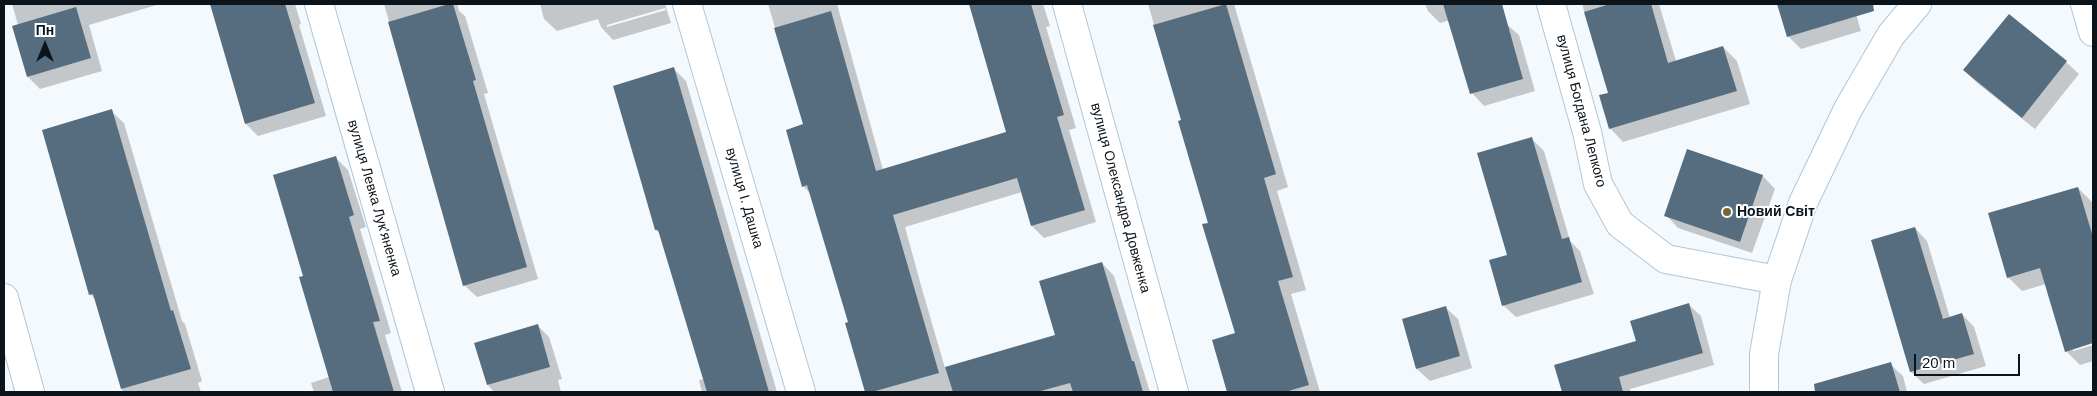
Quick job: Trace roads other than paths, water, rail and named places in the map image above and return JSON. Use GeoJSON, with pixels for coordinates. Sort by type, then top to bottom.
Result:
{"type":"FeatureCollection","features":[{"type":"Feature","properties":{"kind":"street","name":"вулиця Левка Лук'яненка"},"geometry":{"type":"LineString","coordinates":[[319,4],[430,392]]}},
{"type":"Feature","properties":{"kind":"street","name":"вулиця І. Дашка"},"geometry":{"type":"LineString","coordinates":[[687,4],[801,392]]}},
{"type":"Feature","properties":{"kind":"street","name":"вулиця Олександра Довженка"},"geometry":{"type":"LineString","coordinates":[[1067,4],[1174,392]]}},
{"type":"Feature","properties":{"kind":"street","name":"вулиця Богдана Лепкого"},"geometry":{"type":"LineString","coordinates":[[1551,4],[1588,132],[1598,184],[1620,224],[1666,259],[1777,280]]}},
{"type":"Feature","properties":{"kind":"street"},"geometry":{"type":"LineString","coordinates":[[1764,392],[1764,354],[1777,280],[1803,203],[1848,109],[1891,35],[1917,4]]}},
{"type":"Feature","properties":{"kind":"street"},"geometry":{"type":"LineString","coordinates":[[2085,4],[2093,32]]}},
{"type":"Feature","properties":{"kind":"street"},"geometry":{"type":"LineString","coordinates":[[4,298],[30,392]]}},
{"type":"Feature","properties":{"kind":"place","name":"Новий Світ"},"geometry":{"type":"Point","coordinates":[1727,212]}}]}
